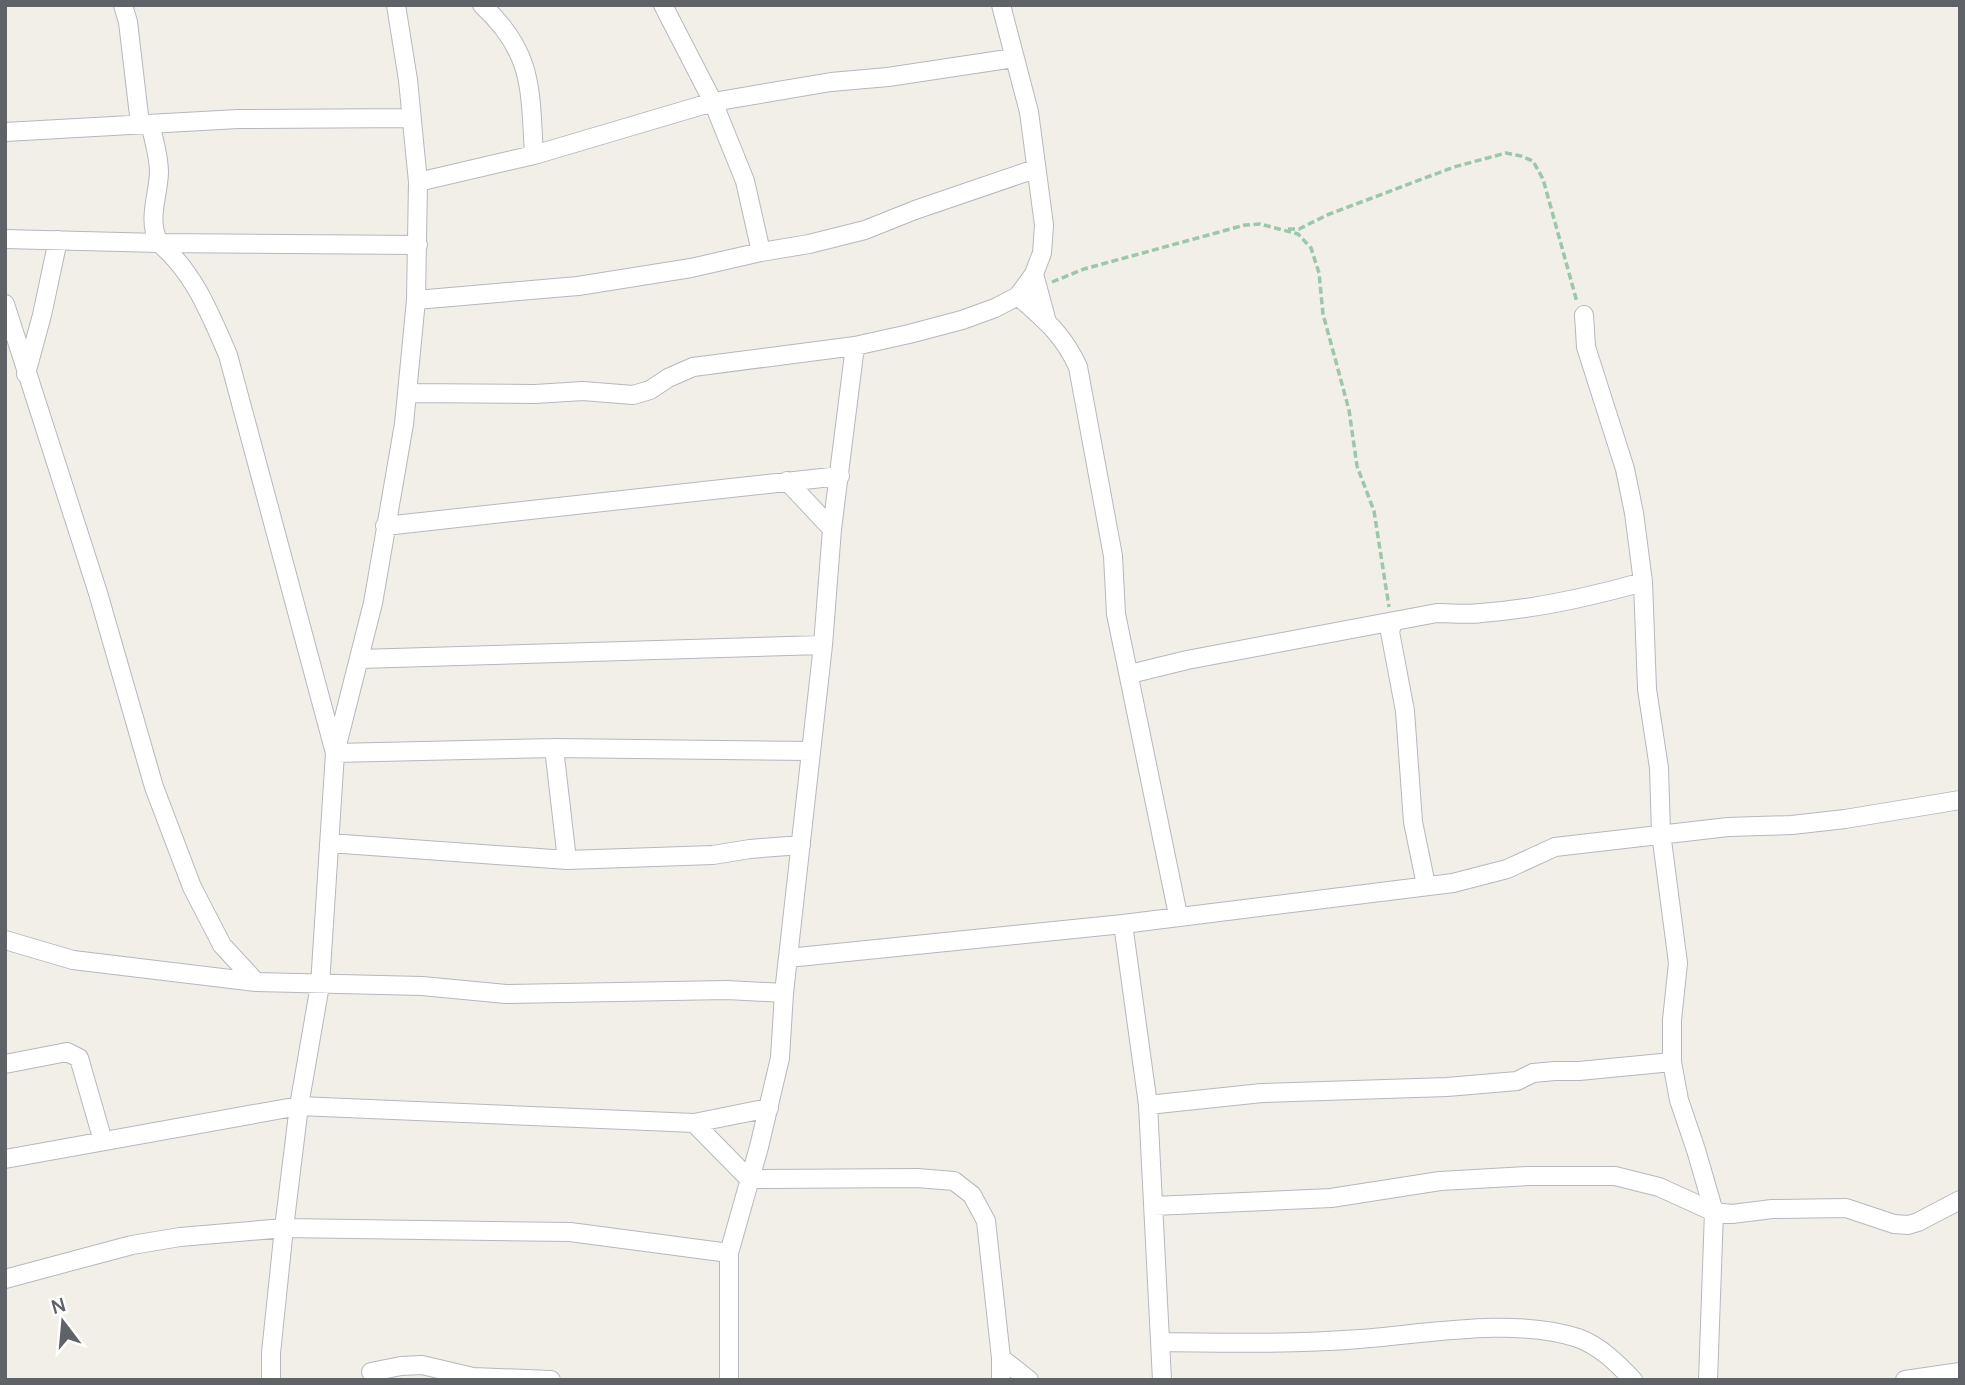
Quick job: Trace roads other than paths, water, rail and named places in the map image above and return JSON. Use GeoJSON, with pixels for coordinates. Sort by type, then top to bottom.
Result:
{"type":"FeatureCollection","features":[{"type":"Feature","properties":{"kind":"street"},"geometry":{"type":"LineString","coordinates":[[271,1380],[284,1228],[299,1106],[320,985],[335,754],[373,603],[404,424],[416,300],[418,182],[408,80],[396,5]]}},
{"type":"Feature","properties":{"kind":"street"},"geometry":{"type":"LineString","coordinates":[[482,5],[515,43],[525,63],[534,155]]}},
{"type":"Feature","properties":{"kind":"street"},"geometry":{"type":"LineString","coordinates":[[663,5],[713,102],[745,181],[761,252]]}},
{"type":"Feature","properties":{"kind":"street"},"geometry":{"type":"LineString","coordinates":[[1001,5],[1029,112],[1044,225],[1036,281],[1047,322]]}},
{"type":"Feature","properties":{"kind":"street"},"geometry":{"type":"LineString","coordinates":[[128,11],[145,124],[159,171],[153,232],[159,243],[185,268],[228,355],[335,754]]}},
{"type":"Feature","properties":{"kind":"street"},"geometry":{"type":"LineString","coordinates":[[418,182],[534,155],[713,102],[831,82],[888,77],[1014,58]]}},
{"type":"Feature","properties":{"kind":"street"},"geometry":{"type":"LineString","coordinates":[[5,132],[238,119],[411,118]]}},
{"type":"Feature","properties":{"kind":"street"},"geometry":{"type":"LineString","coordinates":[[416,300],[578,286],[691,268],[809,244],[865,230],[1035,169]]}},
{"type":"Feature","properties":{"kind":"street"},"geometry":{"type":"LineString","coordinates":[[5,239],[418,245]]}},
{"type":"Feature","properties":{"kind":"street"},"geometry":{"type":"LineString","coordinates":[[26,374],[43,315],[58,240]]}},
{"type":"Feature","properties":{"kind":"street"},"geometry":{"type":"LineString","coordinates":[[407,393],[535,394],[583,391],[633,395],[650,390],[675,374],[693,367],[855,345],[962,320],[1018,296],[1036,281]]}},
{"type":"Feature","properties":{"kind":"street"},"geometry":{"type":"LineString","coordinates":[[1018,296],[1068,345],[1078,367],[1112,556],[1116,614],[1178,915]]}},
{"type":"Feature","properties":{"kind":"street"},"geometry":{"type":"LineString","coordinates":[[5,304],[98,593],[154,787],[192,887],[222,945],[256,982]]}},
{"type":"Feature","properties":{"kind":"street"},"geometry":{"type":"LineString","coordinates":[[1584,315],[1586,347],[1625,470],[1643,582],[1647,689],[1659,768],[1661,833],[1678,963],[1672,1020],[1672,1062],[1679,1100],[1714,1212],[1708,1380]]}},
{"type":"Feature","properties":{"kind":"street"},"geometry":{"type":"LineString","coordinates":[[729,1380],[729,1253],[780,1058],[784,993],[823,645],[832,529],[855,345]]}},
{"type":"Feature","properties":{"kind":"street"},"geometry":{"type":"LineString","coordinates":[[386,526],[840,476]]}},
{"type":"Feature","properties":{"kind":"street"},"geometry":{"type":"LineString","coordinates":[[787,481],[832,529]]}},
{"type":"Feature","properties":{"kind":"street"},"geometry":{"type":"LineString","coordinates":[[1130,674],[1187,660],[1437,613],[1479,614],[1548,604],[1596,596],[1643,582]]}},
{"type":"Feature","properties":{"kind":"street"},"geometry":{"type":"LineString","coordinates":[[1393,622],[1390,632],[1405,711],[1413,822],[1426,885]]}},
{"type":"Feature","properties":{"kind":"street"},"geometry":{"type":"LineString","coordinates":[[360,659],[823,645]]}},
{"type":"Feature","properties":{"kind":"street"},"geometry":{"type":"LineString","coordinates":[[335,754],[554,748],[811,751]]}},
{"type":"Feature","properties":{"kind":"street"},"geometry":{"type":"LineString","coordinates":[[554,748],[567,860]]}},
{"type":"Feature","properties":{"kind":"street"},"geometry":{"type":"LineString","coordinates":[[788,958],[1123,924],[1178,915],[1453,883],[1507,869],[1555,847],[1661,833],[1819,822],[1960,800]]}},
{"type":"Feature","properties":{"kind":"street"},"geometry":{"type":"LineString","coordinates":[[329,843],[567,860],[713,855],[801,845]]}},
{"type":"Feature","properties":{"kind":"street"},"geometry":{"type":"LineString","coordinates":[[1123,924],[1148,1105],[1162,1380]]}},
{"type":"Feature","properties":{"kind":"street"},"geometry":{"type":"LineString","coordinates":[[5,940],[73,960],[256,982],[422,986],[506,994],[727,990],[784,993]]}},
{"type":"Feature","properties":{"kind":"street"},"geometry":{"type":"LineString","coordinates":[[5,1064],[67,1052],[79,1058],[103,1141]]}},
{"type":"Feature","properties":{"kind":"street"},"geometry":{"type":"LineString","coordinates":[[1148,1105],[1262,1093],[1447,1087],[1517,1081],[1533,1073],[1672,1062]]}},
{"type":"Feature","properties":{"kind":"street"},"geometry":{"type":"LineString","coordinates":[[5,1158],[299,1106],[694,1123],[769,1108]]}},
{"type":"Feature","properties":{"kind":"street"},"geometry":{"type":"LineString","coordinates":[[694,1123],[748,1179],[918,1178],[954,1181],[972,1195],[986,1221],[1001,1380]]}},
{"type":"Feature","properties":{"kind":"street"},"geometry":{"type":"LineString","coordinates":[[1154,1206],[1331,1198],[1440,1181],[1528,1176],[1615,1176],[1659,1187],[1714,1212],[1732,1214],[1772,1209],[1846,1208],[1894,1224],[1908,1225],[1960,1200]]}},
{"type":"Feature","properties":{"kind":"street"},"geometry":{"type":"LineString","coordinates":[[5,1279],[132,1245],[180,1237],[284,1228],[570,1232],[729,1253]]}},
{"type":"Feature","properties":{"kind":"street"},"geometry":{"type":"LineString","coordinates":[[1161,1342],[1298,1343],[1488,1328],[1548,1331],[1580,1339],[1611,1357],[1633,1380]]}},
{"type":"Feature","properties":{"kind":"street"},"geometry":{"type":"LineString","coordinates":[[1001,1358],[1029,1380]]}},
{"type":"Feature","properties":{"kind":"street"},"geometry":{"type":"LineString","coordinates":[[371,1373],[401,1366],[422,1365],[473,1377],[551,1380]]}},
{"type":"Feature","properties":{"kind":"street"},"geometry":{"type":"LineString","coordinates":[[1905,1380],[1960,1372]]}}]}
